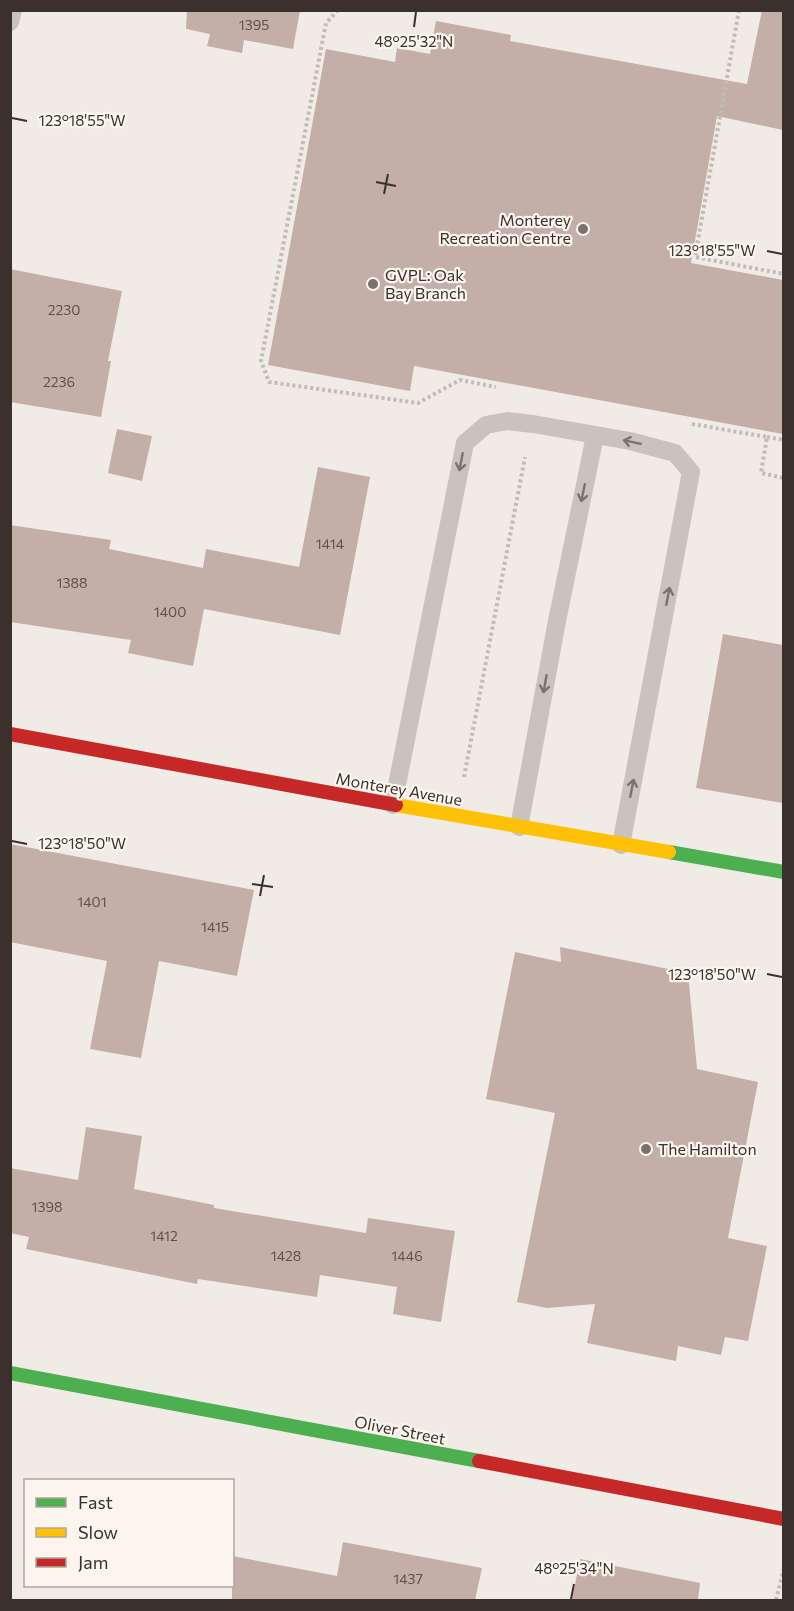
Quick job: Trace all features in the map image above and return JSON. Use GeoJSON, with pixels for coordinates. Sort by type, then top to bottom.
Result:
{"type":"FeatureCollection","features":[{"type":"Feature","properties":{"kind":"street","name":"Monterey Avenue"},"geometry":{"type":"LineString","coordinates":[[10,734],[393,805],[783,872]]}},
{"type":"Feature","properties":{"kind":"street","name":"Oliver Street"},"geometry":{"type":"LineString","coordinates":[[10,1373],[783,1519]]}},
{"type":"Feature","properties":{"kind":"lane"},"geometry":{"type":"LineString","coordinates":[[10,22],[13,10]]}},
{"type":"Feature","properties":{"kind":"lane"},"geometry":{"type":"LineString","coordinates":[[393,805],[465,443],[486,425],[507,421],[630,441],[675,453],[691,472],[621,845]]}},
{"type":"Feature","properties":{"kind":"lane"},"geometry":{"type":"LineString","coordinates":[[519,827],[557,621],[596,436]]}},
{"type":"Feature","properties":{"kind":"path"},"geometry":{"type":"LineString","coordinates":[[338,10],[326,23],[261,361],[269,382],[418,403],[460,380],[505,389]]}},
{"type":"Feature","properties":{"kind":"path"},"geometry":{"type":"LineString","coordinates":[[739,10],[695,257],[783,274]]}},
{"type":"Feature","properties":{"kind":"path"},"geometry":{"type":"LineString","coordinates":[[687,423],[783,440]]}},
{"type":"Feature","properties":{"kind":"path"},"geometry":{"type":"LineString","coordinates":[[457,816],[532,424]]}},
{"type":"Feature","properties":{"kind":"path"},"geometry":{"type":"LineString","coordinates":[[766,437],[761,473],[783,478]]}},
{"type":"Feature","properties":{"kind":"path"},"geometry":{"type":"LineString","coordinates":[[777,1600],[783,1568]]}},
{"type":"Feature","properties":{"kind":"building"},"geometry":{"type":"Polygon","coordinates":[[[187,10],[300,10],[293,49],[244,40],[242,53],[207,46],[210,34],[186,29],[187,10]]]}},
{"type":"Feature","properties":{"kind":"building","name":"Monterey Recreation Centre"},"geometry":{"type":"Polygon","coordinates":[[[762,10],[783,10],[783,130],[717,116],[691,263],[783,280],[783,434],[414,366],[410,391],[268,365],[326,49],[395,62],[397,48],[430,54],[436,21],[511,35],[510,41],[747,84],[762,10]]]}},
{"type":"Feature","properties":{"kind":"building"},"geometry":{"type":"Polygon","coordinates":[[[10,269],[122,291],[108,361],[111,361],[101,417],[10,402],[10,269]]]}},
{"type":"Feature","properties":{"kind":"building"},"geometry":{"type":"Polygon","coordinates":[[[117,429],[152,436],[142,481],[108,473],[117,429]]]}},
{"type":"Feature","properties":{"kind":"building"},"geometry":{"type":"Polygon","coordinates":[[[318,467],[370,477],[340,635],[204,609],[193,666],[128,653],[131,640],[10,622],[10,525],[111,540],[109,549],[203,568],[206,549],[299,567],[318,467]]]}},
{"type":"Feature","properties":{"kind":"building"},"geometry":{"type":"Polygon","coordinates":[[[723,634],[783,645],[783,803],[696,788],[723,634]]]}},
{"type":"Feature","properties":{"kind":"building"},"geometry":{"type":"Polygon","coordinates":[[[10,844],[254,890],[237,976],[159,961],[141,1058],[90,1049],[107,961],[10,942],[10,844]]]}},
{"type":"Feature","properties":{"kind":"building","name":"The Hamilton"},"geometry":{"type":"Polygon","coordinates":[[[560,947],[688,973],[697,1069],[758,1082],[728,1238],[767,1246],[748,1341],[725,1337],[721,1355],[678,1346],[676,1361],[587,1343],[595,1304],[547,1308],[517,1302],[555,1113],[486,1099],[515,952],[561,962],[560,947]]]}},
{"type":"Feature","properties":{"kind":"building"},"geometry":{"type":"Polygon","coordinates":[[[86,1127],[142,1136],[134,1189],[214,1205],[214,1208],[366,1233],[368,1218],[455,1231],[441,1322],[393,1314],[397,1287],[320,1275],[317,1297],[198,1279],[197,1284],[26,1249],[29,1237],[10,1233],[10,1168],[78,1180],[86,1127]]]}},
{"type":"Feature","properties":{"kind":"building"},"geometry":{"type":"Polygon","coordinates":[[[343,1542],[482,1568],[475,1600],[232,1600],[234,1556],[337,1576],[343,1542]]]}},
{"type":"Feature","properties":{"kind":"building"},"geometry":{"type":"Polygon","coordinates":[[[580,1559],[700,1583],[698,1600],[572,1600],[580,1559]]]}},
{"type":"Feature","properties":{"kind":"traffic: fast"},"geometry":{"type":"LineString","coordinates":[[669,852],[784,872]]}},
{"type":"Feature","properties":{"kind":"traffic: fast"},"geometry":{"type":"LineString","coordinates":[[10,1373],[479,1461]]}},
{"type":"Feature","properties":{"kind":"traffic: slow"},"geometry":{"type":"LineString","coordinates":[[396,805],[669,852]]}},
{"type":"Feature","properties":{"kind":"traffic: jam"},"geometry":{"type":"LineString","coordinates":[[10,734],[396,805]]}},
{"type":"Feature","properties":{"kind":"traffic: jam"},"geometry":{"type":"LineString","coordinates":[[479,1461],[784,1519]]}},
{"type":"Feature","properties":{"kind":"place","name":"Monterey Recreation Centre"},"geometry":{"type":"Point","coordinates":[583,229]}},
{"type":"Feature","properties":{"kind":"place","name":"GVPL: Oak Bay Branch"},"geometry":{"type":"Point","coordinates":[373,284]}},
{"type":"Feature","properties":{"kind":"place","name":"The Hamilton"},"geometry":{"type":"Point","coordinates":[646,1149]}}]}
